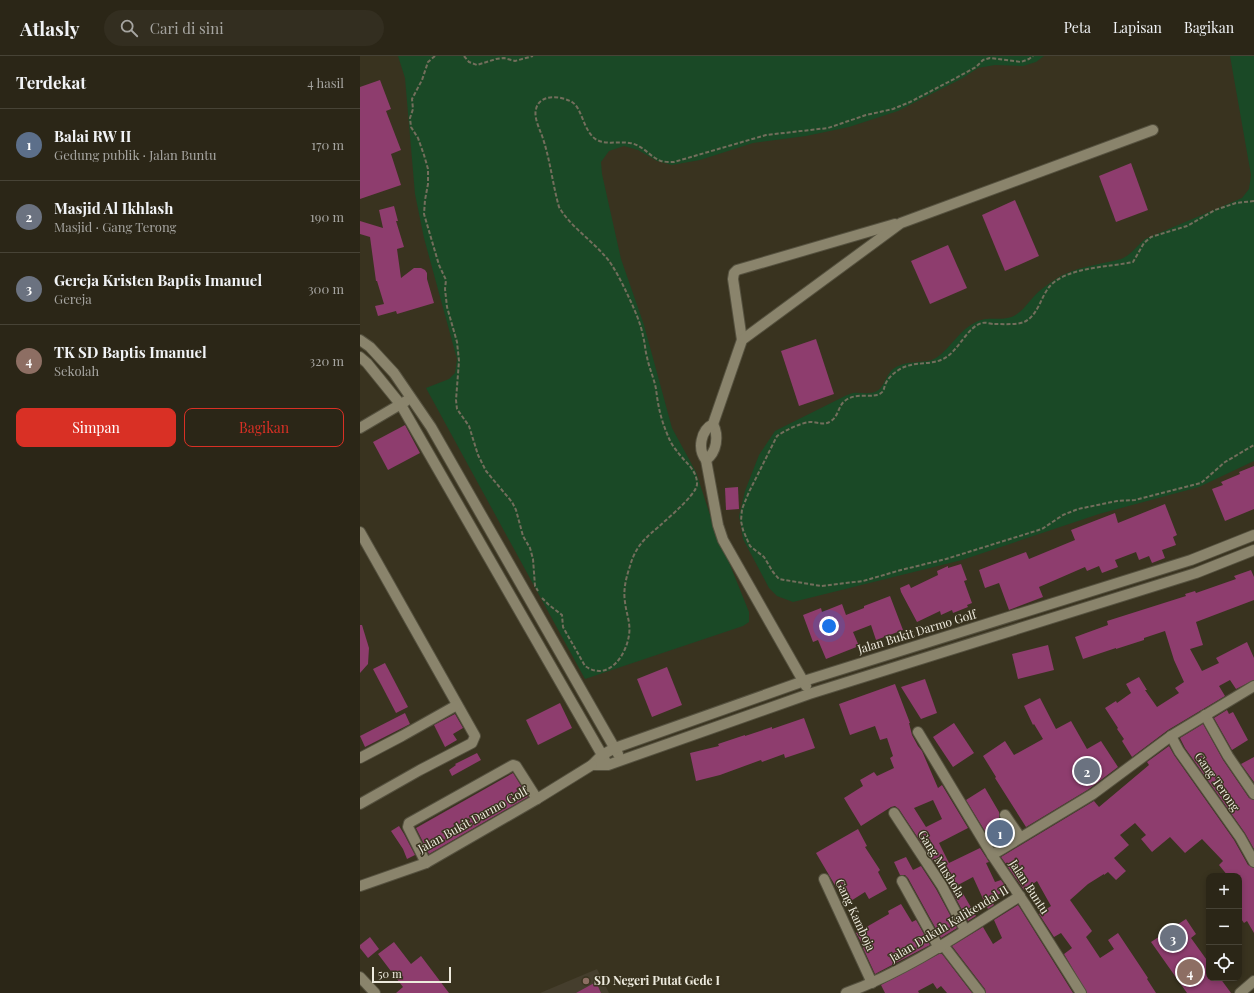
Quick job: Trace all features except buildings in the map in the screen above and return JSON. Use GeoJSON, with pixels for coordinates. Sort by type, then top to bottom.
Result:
{"type":"FeatureCollection","features":[{"type":"Feature","properties":{"kind":"street"},"geometry":{"type":"LineString","coordinates":[[809,694],[804,681],[723,540],[718,525],[706,460],[702,456],[701,449],[704,431],[713,424],[742,340],[733,279],[734,273],[737,270],[901,223],[1153,130]]}},
{"type":"Feature","properties":{"kind":"street"},"geometry":{"type":"LineString","coordinates":[[742,340],[901,223]]}},
{"type":"Feature","properties":{"kind":"street"},"geometry":{"type":"LineString","coordinates":[[361,339],[394,373],[431,427],[621,760]]}},
{"type":"Feature","properties":{"kind":"street"},"geometry":{"type":"LineString","coordinates":[[360,357],[367,363],[401,404],[608,766]]}},
{"type":"Feature","properties":{"kind":"street"},"geometry":{"type":"LineString","coordinates":[[360,428],[411,397]]}},
{"type":"Feature","properties":{"kind":"street"},"geometry":{"type":"LineString","coordinates":[[360,532],[475,736],[472,743],[360,804]]}},
{"type":"Feature","properties":{"kind":"street","name":"Jalan Bukit Darmo Golf"},"geometry":{"type":"LineString","coordinates":[[360,886],[426,863],[537,799],[592,765],[602,755],[615,748],[804,681],[1191,560],[1254,535]]}},
{"type":"Feature","properties":{"kind":"street"},"geometry":{"type":"LineString","coordinates":[[592,765],[608,766],[621,760],[809,694],[1196,573],[1254,550]]}},
{"type":"Feature","properties":{"kind":"street"},"geometry":{"type":"LineString","coordinates":[[992,855],[1093,794],[1171,736],[1254,686]]}},
{"type":"Feature","properties":{"kind":"street"},"geometry":{"type":"LineString","coordinates":[[360,758],[457,705]]}},
{"type":"Feature","properties":{"kind":"street"},"geometry":{"type":"LineString","coordinates":[[1205,715],[1231,760],[1254,794]]}},
{"type":"Feature","properties":{"kind":"street","name":"Jalan Buntu"},"geometry":{"type":"LineString","coordinates":[[918,732],[992,855],[1020,896],[1081,993]]}},
{"type":"Feature","properties":{"kind":"street","name":"Gang Terong"},"geometry":{"type":"LineString","coordinates":[[1171,736],[1240,838],[1254,862]]}},
{"type":"Feature","properties":{"kind":"street"},"geometry":{"type":"LineString","coordinates":[[426,863],[408,827],[409,823],[513,765],[516,766],[537,799]]}},
{"type":"Feature","properties":{"kind":"street","name":"Gang Mushola"},"geometry":{"type":"LineString","coordinates":[[894,813],[942,886],[965,930]]}},
{"type":"Feature","properties":{"kind":"street"},"geometry":{"type":"LineString","coordinates":[[1005,815],[1020,837]]}},
{"type":"Feature","properties":{"kind":"street","name":"Gang Kamboja"},"geometry":{"type":"LineString","coordinates":[[824,879],[872,983]]}},
{"type":"Feature","properties":{"kind":"street"},"geometry":{"type":"LineString","coordinates":[[902,881],[941,946],[980,993]]}},
{"type":"Feature","properties":{"kind":"street","name":"Jalan Dukuh Kalikendal II"},"geometry":{"type":"LineString","coordinates":[[846,993],[872,983],[941,946],[1020,896]]}},
{"type":"Feature","properties":{"kind":"street"},"geometry":{"type":"LineString","coordinates":[[360,977],[375,993]]}},
{"type":"Feature","properties":{"kind":"street"},"geometry":{"type":"LineString","coordinates":[[1240,993],[1254,982]]}},
{"type":"Feature","properties":{"kind":"path"},"geometry":{"type":"LineString","coordinates":[[435,56],[428,62],[422,80],[412,99],[410,118],[411,127],[418,138],[428,169],[428,184],[424,214],[439,265],[446,280],[445,289],[447,307],[457,342],[459,361],[456,400],[457,409],[468,426],[478,455],[486,471],[516,510],[533,559],[535,586],[538,592]]}},
{"type":"Feature","properties":{"kind":"path"},"geometry":{"type":"LineString","coordinates":[[464,56],[469,62],[477,65],[496,59],[504,58],[515,61],[533,56]]}},
{"type":"Feature","properties":{"kind":"path"},"geometry":{"type":"LineString","coordinates":[[541,598],[562,615],[564,627],[585,666],[590,670],[599,672],[614,665],[620,659],[629,635],[630,623],[625,601],[625,583],[636,550],[646,538],[686,501],[698,485],[695,474],[689,464],[677,452],[668,437],[662,422],[658,410],[656,388],[646,356],[643,335],[631,303],[606,256],[589,242],[564,215],[559,207],[554,190],[546,146],[536,122],[536,109],[540,101],[549,97],[561,97],[574,103],[592,136],[598,140],[613,143],[631,143],[640,146],[662,161],[674,162],[766,135],[828,128],[866,115],[893,109],[910,102],[956,78],[976,67],[983,60],[990,58],[1022,62],[1034,56]]}},
{"type":"Feature","properties":{"kind":"path"},"geometry":{"type":"LineString","coordinates":[[1254,201],[1236,203],[1215,210],[1187,226],[1151,237],[1141,248],[1133,262],[1068,274],[1051,285],[1032,317],[1023,322],[996,324],[982,323],[974,328],[948,356],[941,361],[906,366],[897,371],[889,379],[884,390],[880,394],[874,396],[855,396],[846,400],[841,405],[837,415],[830,422],[824,424],[810,422],[785,431],[777,436],[749,492],[742,509],[741,521],[746,540],[750,546],[764,557],[779,579],[821,586],[863,581],[946,559],[1042,529],[1063,515],[1078,509],[1117,501],[1135,500],[1200,483],[1225,462],[1254,445]]}},
{"type":"Feature","properties":{"kind":"shaded area","name":"SD Negeri Putat Gede I"},"geometry":{"type":"Polygon","coordinates":[[[597,969],[609,993],[540,993],[597,969]]]}},
{"type":"Feature","properties":{"kind":"green space"},"geometry":{"type":"Polygon","coordinates":[[[398,56],[1044,56],[1036,62],[1023,66],[995,65],[978,68],[963,78],[898,111],[849,127],[806,136],[753,143],[700,160],[672,165],[657,161],[638,150],[624,146],[609,151],[601,162],[602,174],[621,259],[644,325],[672,428],[696,472],[710,515],[749,612],[749,622],[743,626],[585,679],[426,388],[449,379],[455,373],[457,359],[424,238],[415,194],[405,78],[398,56]]]}},
{"type":"Feature","properties":{"kind":"green space"},"geometry":{"type":"Polygon","coordinates":[[[1230,56],[1254,56],[1254,461],[1199,487],[1099,514],[962,560],[793,602],[777,596],[769,588],[743,539],[739,516],[745,491],[759,455],[775,431],[853,393],[869,393],[877,391],[880,389],[890,372],[898,366],[908,363],[928,361],[936,358],[970,325],[976,322],[986,319],[1002,319],[1012,317],[1021,311],[1038,292],[1062,275],[1078,269],[1121,259],[1131,253],[1145,239],[1242,198],[1249,189],[1251,175],[1230,56]]]}},
{"type":"Feature","properties":{"kind":"place","name":"Masjid Al Ikhlash"},"geometry":{"type":"Point","coordinates":[1087,771]}},
{"type":"Feature","properties":{"kind":"place","name":"Balai RW II"},"geometry":{"type":"Point","coordinates":[1000,833]}},
{"type":"Feature","properties":{"kind":"place","name":"Gereja Kristen Baptis Imanuel"},"geometry":{"type":"Point","coordinates":[1173,938]}},
{"type":"Feature","properties":{"kind":"place","name":"TK SD Baptis Imanuel"},"geometry":{"type":"Point","coordinates":[1190,972]}},
{"type":"Feature","properties":{"kind":"place","name":"SD Negeri Putat Gede I"},"geometry":{"type":"Point","coordinates":[586,981]}}]}
